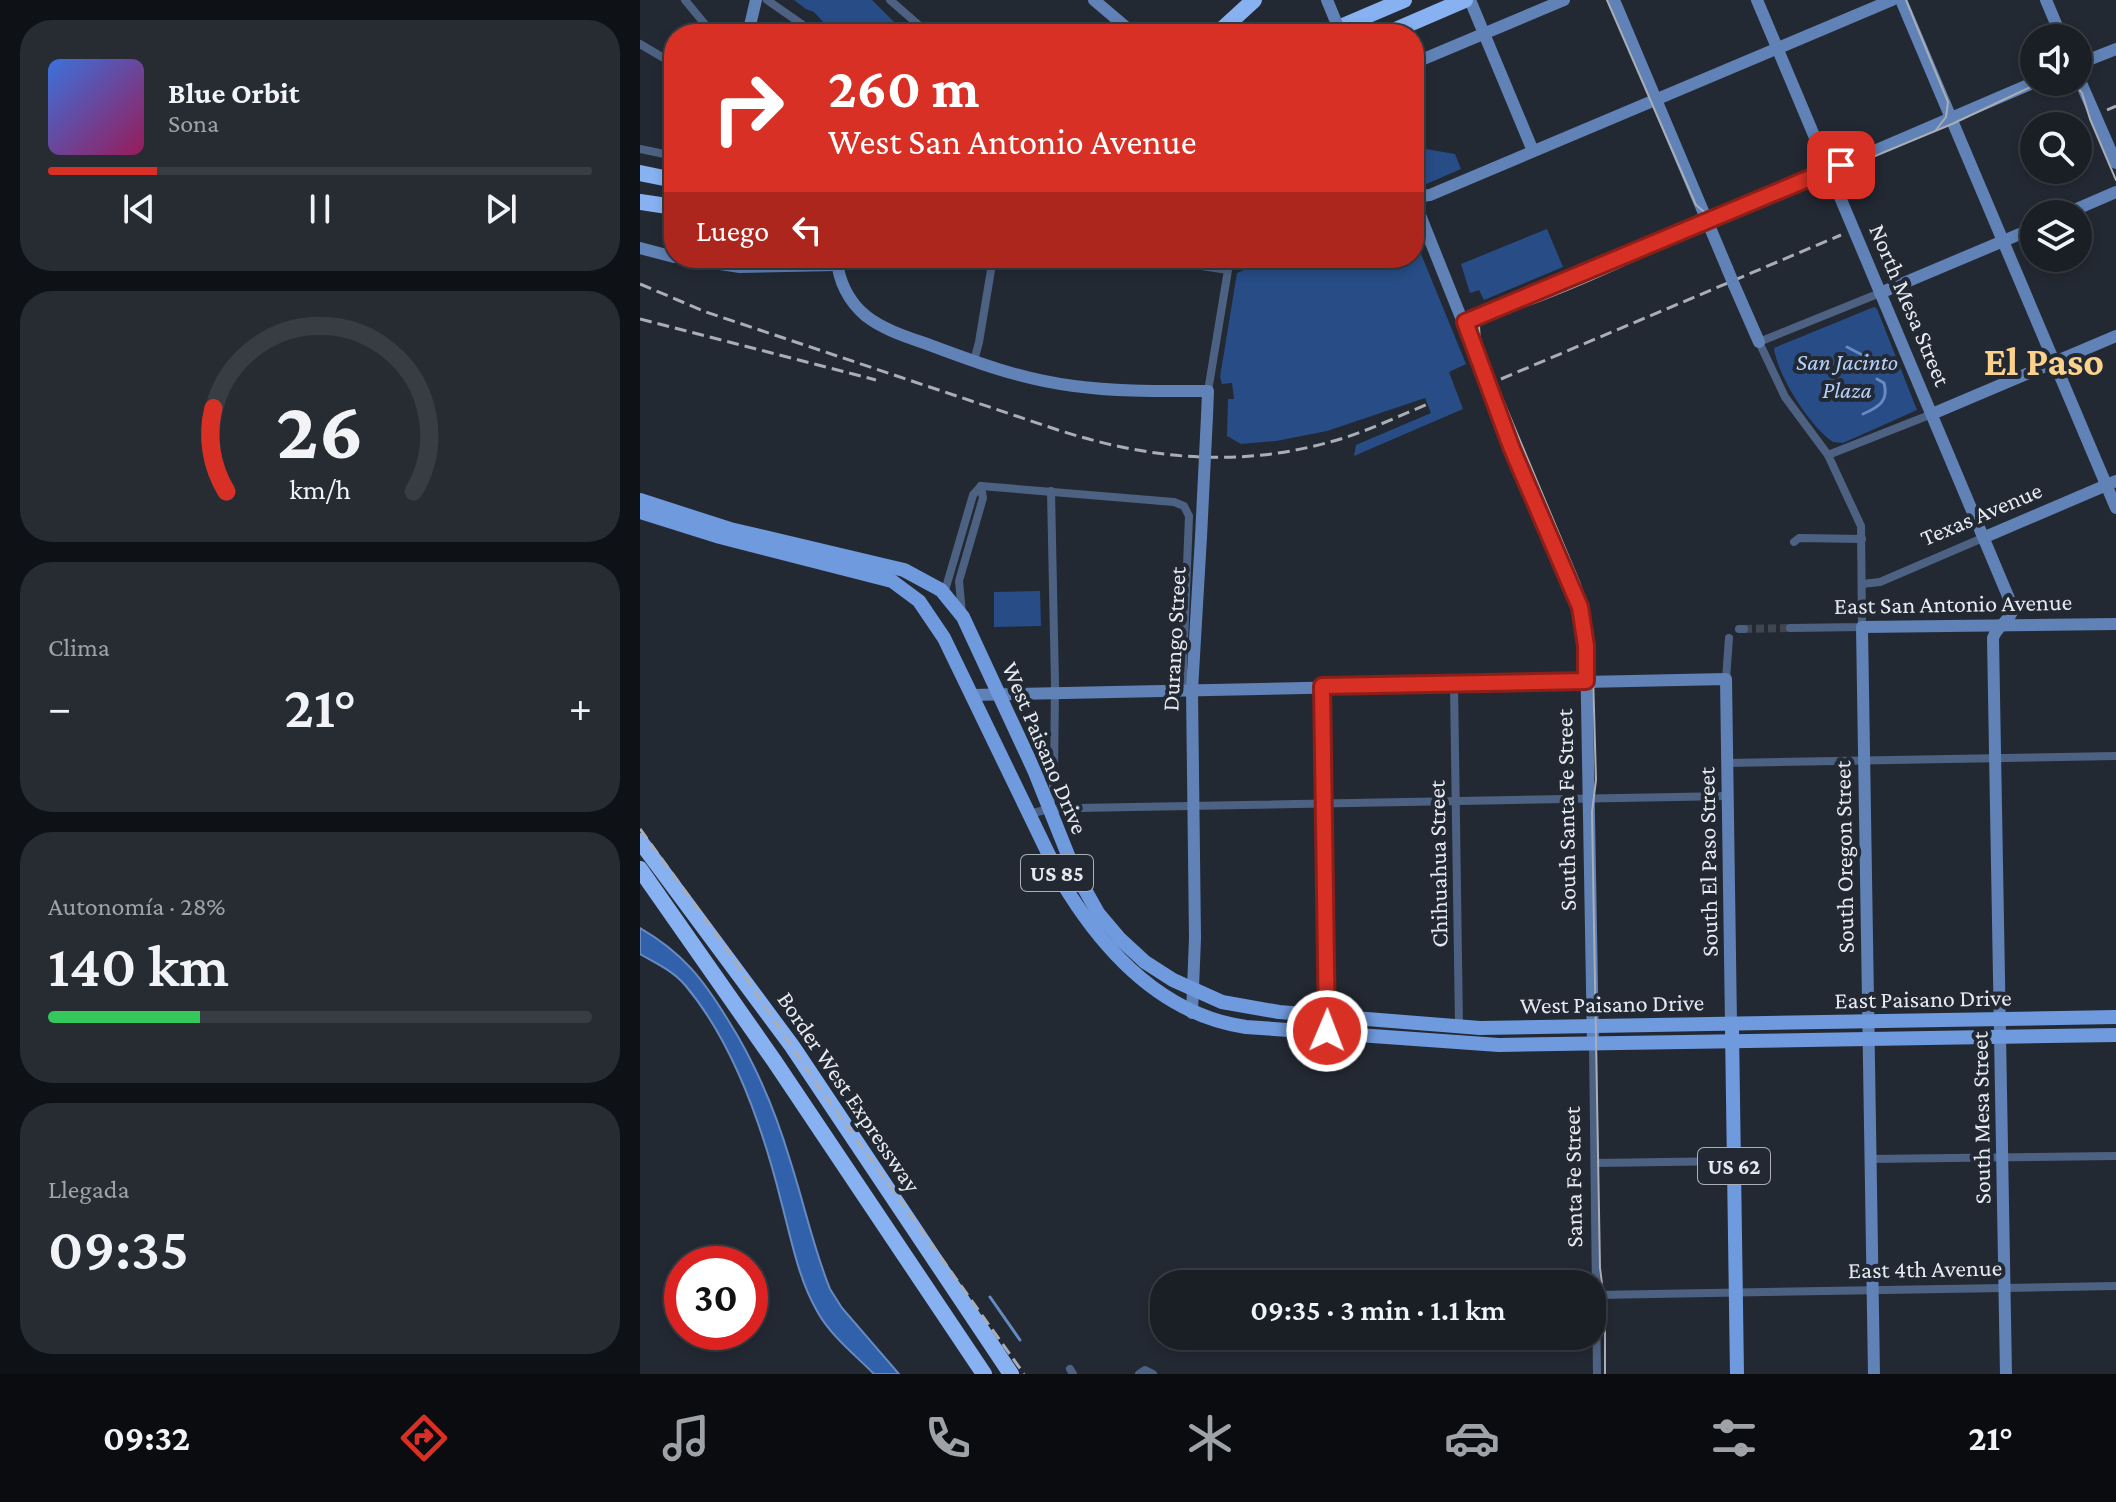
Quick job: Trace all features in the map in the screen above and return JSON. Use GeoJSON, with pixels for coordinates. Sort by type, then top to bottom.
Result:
{"type":"FeatureCollection","features":[{"type":"Feature","properties":{"kind":"highway"},"geometry":{"type":"LineString","coordinates":[[1228,24],[1254,0]]}},
{"type":"Feature","properties":{"kind":"highway"},"geometry":{"type":"LineString","coordinates":[[1348,24],[1404,0]]}},
{"type":"Feature","properties":{"kind":"highway"},"geometry":{"type":"LineString","coordinates":[[1410,24],[1467,0]]}},
{"type":"Feature","properties":{"kind":"highway"},"geometry":{"type":"LineString","coordinates":[[640,173],[664,178]]}},
{"type":"Feature","properties":{"kind":"highway"},"geometry":{"type":"LineString","coordinates":[[640,202],[664,206]]}},
{"type":"Feature","properties":{"kind":"highway","name":"Border West Expressway"},"geometry":{"type":"LineString","coordinates":[[640,841],[792,1046],[1011,1374]]}},
{"type":"Feature","properties":{"kind":"highway","name":"Border West Expressway"},"geometry":{"type":"LineString","coordinates":[[640,869],[775,1062],[984,1374]]}},
{"type":"Feature","properties":{"kind":"main road","name":"West Paisano Drive"},"geometry":{"type":"LineString","coordinates":[[640,500],[756,541],[892,581],[919,601],[944,638],[1062,882],[1089,924],[1142,981],[1192,1013],[1219,1023],[1246,1027],[1459,1043],[1593,1044],[1732,1040]]}},
{"type":"Feature","properties":{"kind":"main road","name":"West Paisano Drive"},"geometry":{"type":"LineString","coordinates":[[640,512],[673,524],[904,570],[929,582],[944,594],[963,617],[1021,739],[1080,884],[1107,925],[1145,962],[1194,990],[1250,1009],[1459,1026],[1731,1024]]}},
{"type":"Feature","properties":{"kind":"main road"},"geometry":{"type":"LineString","coordinates":[[944,594],[944,638]]}},
{"type":"Feature","properties":{"kind":"main road","name":"East Paisano Drive"},"geometry":{"type":"LineString","coordinates":[[1731,1024],[2116,1017]]}},
{"type":"Feature","properties":{"kind":"main road","name":"South El Paso Street"},"geometry":{"type":"LineString","coordinates":[[1731,1024],[1737,1374]]}},
{"type":"Feature","properties":{"kind":"main road","name":"East Paisano Drive"},"geometry":{"type":"LineString","coordinates":[[1732,1040],[2116,1035]]}},
{"type":"Feature","properties":{"kind":"street"},"geometry":{"type":"LineString","coordinates":[[685,0],[705,24]]}},
{"type":"Feature","properties":{"kind":"street"},"geometry":{"type":"LineString","coordinates":[[750,24],[756,0]]}},
{"type":"Feature","properties":{"kind":"street"},"geometry":{"type":"LineString","coordinates":[[767,0],[802,24]]}},
{"type":"Feature","properties":{"kind":"street"},"geometry":{"type":"LineString","coordinates":[[890,0],[918,24]]}},
{"type":"Feature","properties":{"kind":"street"},"geometry":{"type":"LineString","coordinates":[[1094,0],[1122,24]]}},
{"type":"Feature","properties":{"kind":"street"},"geometry":{"type":"LineString","coordinates":[[1327,0],[1337,24]]}},
{"type":"Feature","properties":{"kind":"street"},"geometry":{"type":"LineString","coordinates":[[1467,0],[1533,151]]}},
{"type":"Feature","properties":{"kind":"street"},"geometry":{"type":"LineString","coordinates":[[1424,59],[1564,0]]}},
{"type":"Feature","properties":{"kind":"street"},"geometry":{"type":"LineString","coordinates":[[1614,0],[1759,342],[1785,397],[1828,455],[1861,526],[1862,627]]}},
{"type":"Feature","properties":{"kind":"street","name":"North Mesa Street"},"geometry":{"type":"LineString","coordinates":[[1757,0],[2013,608],[2003,625]]}},
{"type":"Feature","properties":{"kind":"street"},"geometry":{"type":"LineString","coordinates":[[1424,196],[1892,0]]}},
{"type":"Feature","properties":{"kind":"street"},"geometry":{"type":"LineString","coordinates":[[1901,0],[2055,362],[2111,483],[2116,508]]}},
{"type":"Feature","properties":{"kind":"street"},"geometry":{"type":"LineString","coordinates":[[2046,0],[2056,24]]}},
{"type":"Feature","properties":{"kind":"street"},"geometry":{"type":"LineString","coordinates":[[640,44],[664,58]]}},
{"type":"Feature","properties":{"kind":"street"},"geometry":{"type":"LineString","coordinates":[[2092,58],[2116,49]]}},
{"type":"Feature","properties":{"kind":"street"},"geometry":{"type":"LineString","coordinates":[[1465,322],[2020,89]]}},
{"type":"Feature","properties":{"kind":"street"},"geometry":{"type":"LineString","coordinates":[[2087,96],[2116,163]]}},
{"type":"Feature","properties":{"kind":"street"},"geometry":{"type":"LineString","coordinates":[[640,149],[664,154]]}},
{"type":"Feature","properties":{"kind":"street"},"geometry":{"type":"LineString","coordinates":[[2092,202],[2116,192]]}},
{"type":"Feature","properties":{"kind":"street","name":"South Santa Fe Street"},"geometry":{"type":"LineString","coordinates":[[1424,223],[1512,449],[1580,607],[1586,646],[1592,1027]]}},
{"type":"Feature","properties":{"kind":"street"},"geometry":{"type":"LineString","coordinates":[[1759,342],[2020,234]]}},
{"type":"Feature","properties":{"kind":"street"},"geometry":{"type":"LineString","coordinates":[[640,248],[664,254]]}},
{"type":"Feature","properties":{"kind":"street"},"geometry":{"type":"LineString","coordinates":[[839,268],[850,298],[874,322],[974,361],[1022,376],[1070,386],[1208,391]]}},
{"type":"Feature","properties":{"kind":"street"},"geometry":{"type":"LineString","coordinates":[[974,361],[991,268]]}},
{"type":"Feature","properties":{"kind":"street","name":"Durango Street"},"geometry":{"type":"LineString","coordinates":[[1192,1013],[1192,690],[1208,391],[1228,270],[1215,268]]}},
{"type":"Feature","properties":{"kind":"street"},"geometry":{"type":"LineString","coordinates":[[1828,455],[2116,336]]}},
{"type":"Feature","properties":{"kind":"street","name":"Texas Avenue"},"geometry":{"type":"LineString","coordinates":[[1862,584],[1880,582],[2111,483]]}},
{"type":"Feature","properties":{"kind":"street"},"geometry":{"type":"LineString","coordinates":[[981,486],[1174,502],[1184,506],[1189,516],[1183,676],[1192,690]]}},
{"type":"Feature","properties":{"kind":"street"},"geometry":{"type":"LineString","coordinates":[[944,594],[973,495],[981,486]]}},
{"type":"Feature","properties":{"kind":"street"},"geometry":{"type":"LineString","coordinates":[[963,617],[959,586],[983,498],[981,486]]}},
{"type":"Feature","properties":{"kind":"street"},"geometry":{"type":"LineString","coordinates":[[1049,809],[1054,780],[1055,693],[1051,491]]}},
{"type":"Feature","properties":{"kind":"street"},"geometry":{"type":"LineString","coordinates":[[1794,542],[1799,538],[1862,539]]}},
{"type":"Feature","properties":{"kind":"street","name":"East San Antonio Avenue"},"geometry":{"type":"LineString","coordinates":[[1790,628],[2116,624]]}},
{"type":"Feature","properties":{"kind":"street","name":"South Mesa Street"},"geometry":{"type":"LineString","coordinates":[[2003,625],[1993,638],[2006,1374]]}},
{"type":"Feature","properties":{"kind":"street","name":"South Oregon Street"},"geometry":{"type":"LineString","coordinates":[[1862,627],[1874,1374]]}},
{"type":"Feature","properties":{"kind":"street","name":"South El Paso Street"},"geometry":{"type":"LineString","coordinates":[[1729,638],[1726,679],[1731,1024]]}},
{"type":"Feature","properties":{"kind":"street"},"geometry":{"type":"LineString","coordinates":[[972,695],[1726,679]]}},
{"type":"Feature","properties":{"kind":"street","name":"Chihuahua Street"},"geometry":{"type":"LineString","coordinates":[[1454,684],[1459,1043]]}},
{"type":"Feature","properties":{"kind":"street"},"geometry":{"type":"LineString","coordinates":[[1322,686],[1327,1031]]}},
{"type":"Feature","properties":{"kind":"street"},"geometry":{"type":"LineString","coordinates":[[1728,763],[2116,756]]}},
{"type":"Feature","properties":{"kind":"street"},"geometry":{"type":"LineString","coordinates":[[1029,814],[1049,809],[1729,796]]}},
{"type":"Feature","properties":{"kind":"street","name":"Santa Fe Street"},"geometry":{"type":"LineString","coordinates":[[1592,1027],[1596,1270]]}},
{"type":"Feature","properties":{"kind":"street"},"geometry":{"type":"LineString","coordinates":[[1870,1159],[2116,1156]]}},
{"type":"Feature","properties":{"kind":"street"},"geometry":{"type":"LineString","coordinates":[[1595,1163],[1734,1161]]}},
{"type":"Feature","properties":{"kind":"street","name":"East 4th Avenue"},"geometry":{"type":"LineString","coordinates":[[1606,1295],[2116,1286]]}},
{"type":"Feature","properties":{"kind":"street","name":"Santa Fe Street"},"geometry":{"type":"LineString","coordinates":[[1597,1350],[1597,1374]]}},
{"type":"Feature","properties":{"kind":"street"},"geometry":{"type":"LineString","coordinates":[[1139,1374],[1145,1370],[1153,1374]]}},
{"type":"Feature","properties":{"kind":"green space"},"geometry":{"type":"Polygon","coordinates":[[[794,0],[872,0],[896,24],[825,24],[814,12],[794,0]]]}},
{"type":"Feature","properties":{"kind":"green space"},"geometry":{"type":"Polygon","coordinates":[[[1424,149],[1455,154],[1461,169],[1424,185],[1424,149]]]}},
{"type":"Feature","properties":{"kind":"green space"},"geometry":{"type":"Polygon","coordinates":[[[1547,229],[1563,267],[1484,300],[1479,290],[1470,293],[1461,264],[1547,229]]]}},
{"type":"Feature","properties":{"kind":"green space"},"geometry":{"type":"Polygon","coordinates":[[[1424,261],[1466,364],[1449,372],[1463,409],[1354,456],[1356,445],[1431,413],[1425,398],[1327,431],[1276,441],[1241,444],[1227,436],[1228,399],[1234,399],[1232,383],[1222,384],[1220,377],[1237,273],[1249,268],[1424,268],[1424,261]]]}},
{"type":"Feature","properties":{"kind":"green space","name":"San Jacinto Plaza"},"geometry":{"type":"Polygon","coordinates":[[[1874,307],[1917,410],[1843,443],[1833,442],[1814,425],[1796,400],[1781,372],[1774,348],[1874,307]]]}},
{"type":"Feature","properties":{"kind":"green space"},"geometry":{"type":"Polygon","coordinates":[[[1040,591],[1041,626],[994,627],[994,592],[1040,591]]]}},
{"type":"Feature","properties":{"kind":"shaded area"},"geometry":{"type":"Polygon","coordinates":[[[640,928],[668,947],[690,968],[710,992],[738,1037],[756,1070],[778,1123],[830,1289],[842,1308],[899,1374],[874,1374],[822,1320],[800,1271],[756,1116],[732,1060],[718,1033],[685,985],[670,971],[640,954],[640,928]]]}},
{"type":"Feature","properties":{"kind":"waterway"},"geometry":{"type":"LineString","coordinates":[[1847,347],[1868,358]]}},
{"type":"Feature","properties":{"kind":"waterway"},"geometry":{"type":"LineString","coordinates":[[1863,414],[1884,399],[1884,383],[1877,379]]}},
{"type":"Feature","properties":{"kind":"waterway"},"geometry":{"type":"LineString","coordinates":[[990,1297],[1020,1340]]}},
{"type":"Feature","properties":{"kind":"tunnel"},"geometry":{"type":"LineString","coordinates":[[1744,629],[1790,628]]}},
{"type":"Feature","properties":{"kind":"tram line"},"geometry":{"type":"LineString","coordinates":[[1607,0],[1696,205],[1709,216],[1727,217]]}},
{"type":"Feature","properties":{"kind":"tram line"},"geometry":{"type":"LineString","coordinates":[[1906,0],[1948,102],[1946,117],[1936,130]]}},
{"type":"Feature","properties":{"kind":"tram line"},"geometry":{"type":"LineString","coordinates":[[1605,1374],[1605,1308],[1600,1268],[1592,812],[1596,780],[1589,612],[1480,345],[1479,325],[1489,315],[1534,303],[1580,285],[1716,222],[1952,124],[2020,92]]}},
{"type":"Feature","properties":{"kind":"tram line"},"geometry":{"type":"LineString","coordinates":[[2083,96],[2116,180]]}},
{"type":"Feature","properties":{"kind":"railway"},"geometry":{"type":"LineString","coordinates":[[2107,110],[2116,106]]}},
{"type":"Feature","properties":{"kind":"railway"},"geometry":{"type":"LineString","coordinates":[[1501,379],[1841,235]]}},
{"type":"Feature","properties":{"kind":"railway"},"geometry":{"type":"LineString","coordinates":[[640,284],[706,312],[1058,430],[1125,448],[1193,457],[1261,455],[1330,442],[1428,404]]}},
{"type":"Feature","properties":{"kind":"railway"},"geometry":{"type":"LineString","coordinates":[[640,319],[876,380]]}},
{"type":"Feature","properties":{"kind":"railway"},"geometry":{"type":"LineString","coordinates":[[640,829],[1024,1374]]}},
{"type":"Feature","properties":{"kind":"district","name":"El Paso"},"geometry":{"type":"Point","coordinates":[2044,361]}},
{"type":"Feature","properties":{"kind":"route"},"geometry":{"type":"LineString","coordinates":[[1327,1031],[1322,686],[1586,681],[1586,646],[1580,607],[1512,449],[1465,322],[1841,165]]}}]}
